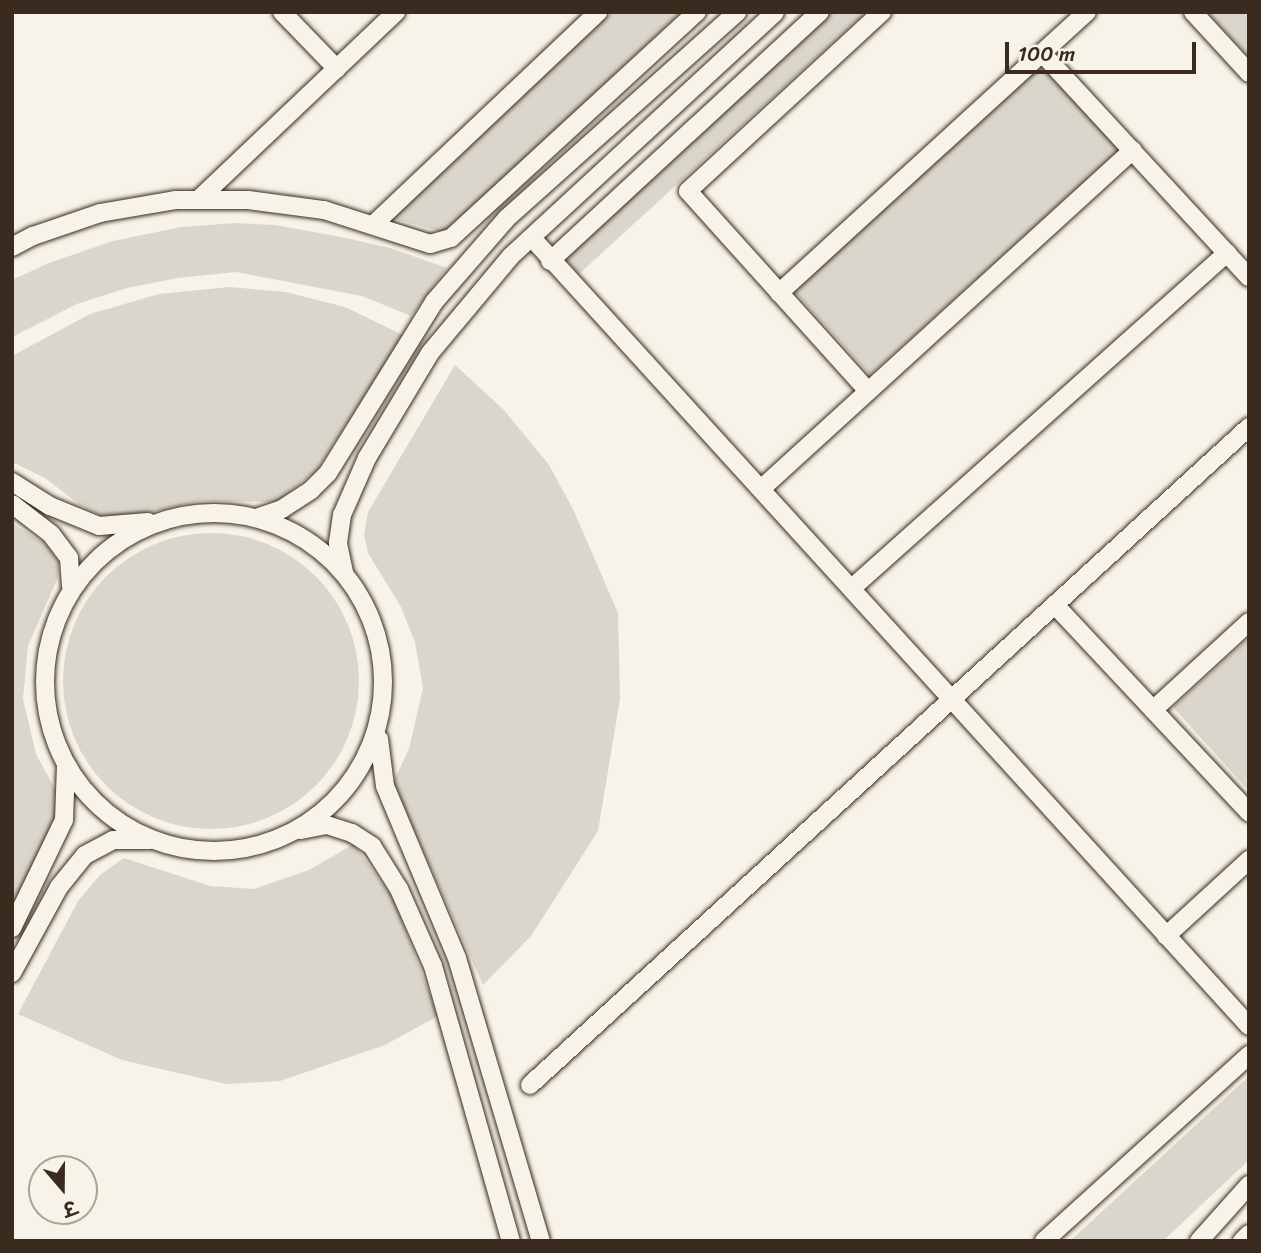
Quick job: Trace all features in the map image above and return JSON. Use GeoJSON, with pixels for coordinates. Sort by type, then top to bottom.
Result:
{"type":"FeatureCollection","features":[{"type":"Feature","properties":{"kind":"street"},"geometry":{"type":"LineString","coordinates":[[282,12],[337,69]]}},
{"type":"Feature","properties":{"kind":"street"},"geometry":{"type":"LineString","coordinates":[[198,200],[396,12]]}},
{"type":"Feature","properties":{"kind":"street"},"geometry":{"type":"LineString","coordinates":[[373,225],[598,12]]}},
{"type":"Feature","properties":{"kind":"street"},"geometry":{"type":"LineString","coordinates":[[12,247],[33,236],[100,213],[175,200],[248,200],[324,210],[429,244],[452,238],[697,12]]}},
{"type":"Feature","properties":{"kind":"street"},"geometry":{"type":"LineString","coordinates":[[259,517],[282,509],[311,490],[328,473],[434,302],[494,233],[737,12]]}},
{"type":"Feature","properties":{"kind":"street"},"geometry":{"type":"LineString","coordinates":[[344,572],[338,543],[342,515],[367,457],[430,353],[511,256],[775,12]]}},
{"type":"Feature","properties":{"kind":"street"},"geometry":{"type":"LineString","coordinates":[[550,261],[820,12]]}},
{"type":"Feature","properties":{"kind":"street"},"geometry":{"type":"LineString","coordinates":[[868,391],[688,191],[882,12]]}},
{"type":"Feature","properties":{"kind":"street"},"geometry":{"type":"LineString","coordinates":[[779,293],[1087,12]]}},
{"type":"Feature","properties":{"kind":"street"},"geometry":{"type":"LineString","coordinates":[[1193,12],[1249,73]]}},
{"type":"Feature","properties":{"kind":"street"},"geometry":{"type":"LineString","coordinates":[[1042,53],[1249,277]]}},
{"type":"Feature","properties":{"kind":"street"},"geometry":{"type":"LineString","coordinates":[[761,489],[1133,150]]}},
{"type":"Feature","properties":{"kind":"street"},"geometry":{"type":"LineString","coordinates":[[476,215],[494,233]]}},
{"type":"Feature","properties":{"kind":"street"},"geometry":{"type":"LineString","coordinates":[[532,238],[550,261],[1249,1026]]}},
{"type":"Feature","properties":{"kind":"street"},"geometry":{"type":"LineString","coordinates":[[852,589],[1227,253]]}},
{"type":"Feature","properties":{"kind":"street"},"geometry":{"type":"LineString","coordinates":[[530,1085],[1249,427]]}},
{"type":"Feature","properties":{"kind":"street"},"geometry":{"type":"LineString","coordinates":[[12,482],[50,506],[99,526],[137,524],[165,518],[227,512],[259,517],[313,543],[344,572],[373,621],[384,672],[379,738],[386,786],[457,958],[541,1241]]}},
{"type":"Feature","properties":{"kind":"street"},"geometry":{"type":"LineString","coordinates":[[12,504],[51,534],[69,558],[71,586]]}},
{"type":"Feature","properties":{"kind":"street"},"geometry":{"type":"LineString","coordinates":[[150,841],[103,811],[83,792],[66,764],[42,691],[50,630],[71,586],[111,545],[165,518]]}},
{"type":"Feature","properties":{"kind":"street"},"geometry":{"type":"LineString","coordinates":[[1055,605],[1249,812]]}},
{"type":"Feature","properties":{"kind":"street"},"geometry":{"type":"LineString","coordinates":[[1153,709],[1249,622]]}},
{"type":"Feature","properties":{"kind":"street"},"geometry":{"type":"LineString","coordinates":[[293,832],[320,814],[357,773],[379,738]]}},
{"type":"Feature","properties":{"kind":"street"},"geometry":{"type":"LineString","coordinates":[[12,928],[64,820],[66,764]]}},
{"type":"Feature","properties":{"kind":"street"},"geometry":{"type":"LineString","coordinates":[[12,973],[59,887],[85,855],[113,840],[150,841],[206,852],[260,845],[293,832],[327,825],[352,833],[372,846],[399,889],[433,966],[511,1241]]}},
{"type":"Feature","properties":{"kind":"street"},"geometry":{"type":"LineString","coordinates":[[1166,936],[1249,860]]}},
{"type":"Feature","properties":{"kind":"street"},"geometry":{"type":"LineString","coordinates":[[1044,1241],[1249,1055]]}},
{"type":"Feature","properties":{"kind":"street"},"geometry":{"type":"LineString","coordinates":[[1199,1241],[1249,1185]]}},
{"type":"Feature","properties":{"kind":"street"},"geometry":{"type":"LineString","coordinates":[[1212,1241],[1249,1204]]}},
{"type":"Feature","properties":{"kind":"street"},"geometry":{"type":"LineString","coordinates":[[1242,1241],[1249,1234]]}},
{"type":"Feature","properties":{"kind":"shaded area"},"geometry":{"type":"Polygon","coordinates":[[[612,12],[681,12],[445,233],[392,218],[612,12]]]}},
{"type":"Feature","properties":{"kind":"shaded area"},"geometry":{"type":"Polygon","coordinates":[[[830,12],[866,12],[579,274],[562,256],[830,12]]]}},
{"type":"Feature","properties":{"kind":"shaded area"},"geometry":{"type":"Polygon","coordinates":[[[1207,12],[1249,12],[1249,57],[1207,12]]]}},
{"type":"Feature","properties":{"kind":"shaded area"},"geometry":{"type":"Polygon","coordinates":[[[1043,65],[1120,149],[870,375],[794,291],[1043,65]]]}},
{"type":"Feature","properties":{"kind":"shaded area"},"geometry":{"type":"Polygon","coordinates":[[[235,223],[275,225],[341,237],[390,248],[447,268],[411,316],[362,296],[236,272],[178,278],[127,288],[77,304],[12,337],[12,280],[49,263],[113,241],[181,227],[235,223]]]}},
{"type":"Feature","properties":{"kind":"shaded area"},"geometry":{"type":"Polygon","coordinates":[[[230,287],[286,292],[345,307],[403,335],[316,471],[277,502],[199,501],[112,521],[80,505],[45,478],[12,462],[12,356],[90,314],[159,294],[230,287]]]}},
{"type":"Feature","properties":{"kind":"shaded area"},"geometry":{"type":"Polygon","coordinates":[[[455,365],[504,410],[549,465],[573,509],[618,613],[620,699],[598,831],[531,936],[483,985],[393,782],[409,749],[423,688],[415,642],[401,607],[368,553],[364,535],[368,512],[455,365]]]}},
{"type":"Feature","properties":{"kind":"shaded area"},"geometry":{"type":"Polygon","coordinates":[[[12,523],[47,545],[58,562],[58,577],[28,646],[23,699],[36,754],[56,791],[58,817],[12,910],[12,523]]]}},
{"type":"Feature","properties":{"kind":"shaded area"},"geometry":{"type":"Polygon","coordinates":[[[211,533],[240,536],[268,544],[293,558],[316,576],[334,599],[348,624],[356,652],[359,681],[356,710],[348,738],[334,763],[316,786],[293,804],[268,818],[240,826],[211,829],[182,826],[154,818],[129,804],[106,786],[88,763],[74,738],[66,710],[63,681],[66,652],[74,624],[88,599],[106,576],[129,558],[154,544],[182,536],[211,533]]]}},
{"type":"Feature","properties":{"kind":"shaded area"},"geometry":{"type":"Polygon","coordinates":[[[1249,638],[1249,791],[1173,707],[1249,638]]]}},
{"type":"Feature","properties":{"kind":"shaded area"},"geometry":{"type":"Polygon","coordinates":[[[354,844],[394,900],[438,1016],[385,1045],[280,1081],[226,1084],[122,1060],[18,1014],[78,901],[100,875],[124,858],[210,886],[254,889],[309,870],[354,844]]]}},
{"type":"Feature","properties":{"kind":"shaded area"},"geometry":{"type":"Polygon","coordinates":[[[1249,1076],[1249,1160],[1163,1241],[1070,1241],[1249,1076]]]}}]}
